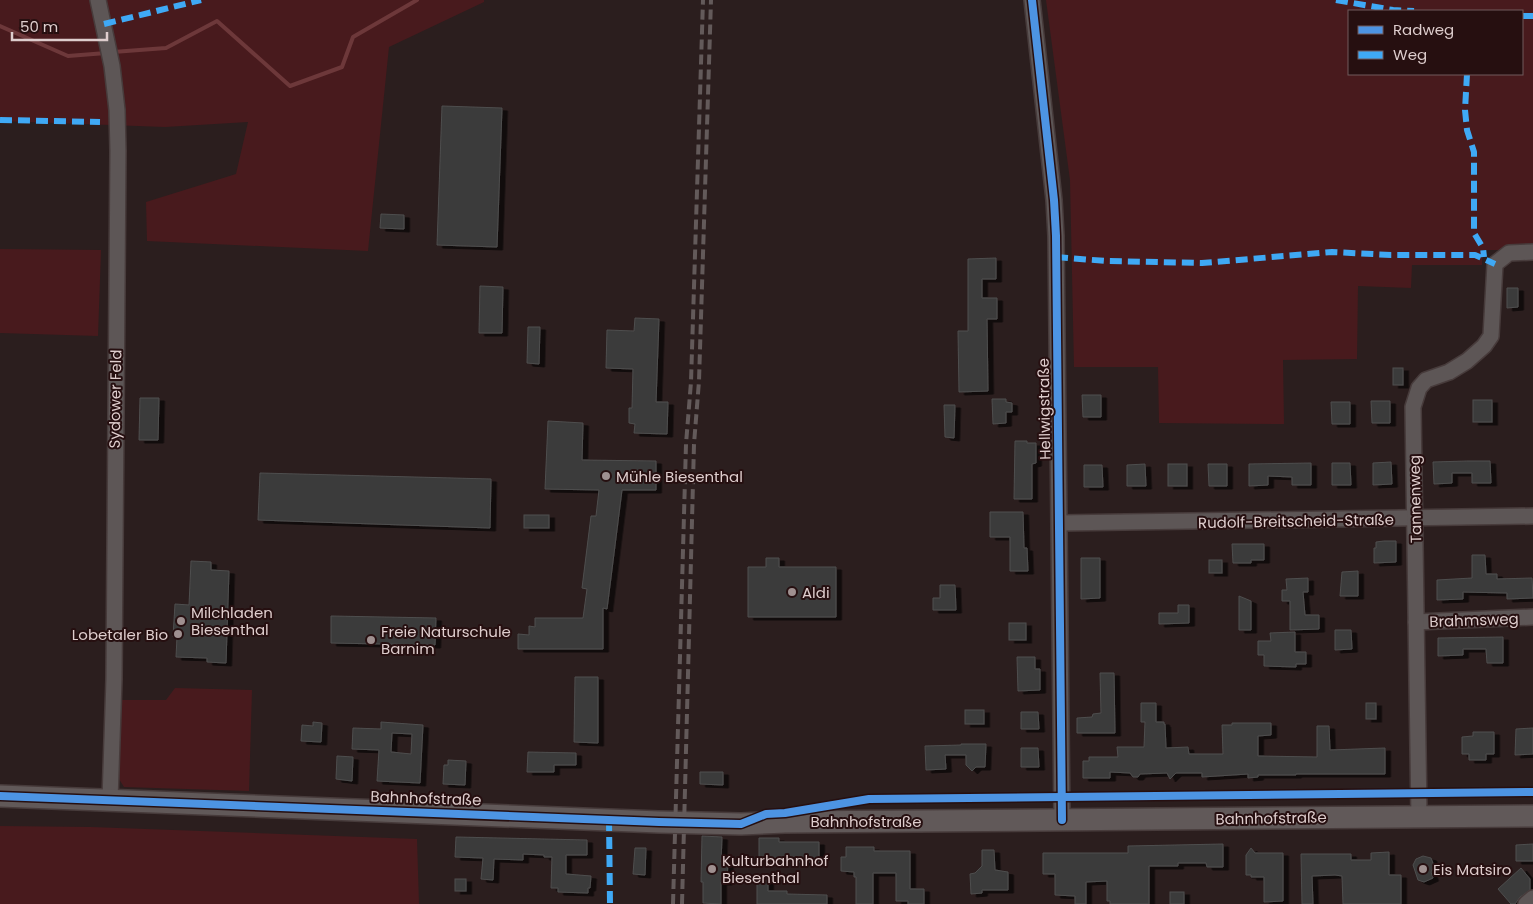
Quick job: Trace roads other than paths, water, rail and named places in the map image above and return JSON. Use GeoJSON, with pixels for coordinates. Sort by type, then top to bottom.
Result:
{"type":"FeatureCollection","features":[{"type":"Feature","properties":{"kind":"main road","name":"Bahnhofstraße"},"geometry":{"type":"LineString","coordinates":[[0,796],[741,824],[785,822],[1533,816]]}},
{"type":"Feature","properties":{"kind":"street","name":"Sydower Feld"},"geometry":{"type":"LineString","coordinates":[[98,0],[110,50],[116,110],[118,160],[114,679],[110,800]]}},
{"type":"Feature","properties":{"kind":"street","name":"Hellwigstraße"},"geometry":{"type":"LineString","coordinates":[[1032,0],[1055,218],[1062,820]]}},
{"type":"Feature","properties":{"kind":"street","name":"Tannenweg"},"geometry":{"type":"LineString","coordinates":[[1419,816],[1413,407],[1419,388],[1426,380],[1449,372],[1467,361],[1484,346],[1491,336],[1495,264],[1509,253],[1533,252]]}},
{"type":"Feature","properties":{"kind":"street","name":"Rudolf-Breitscheid-Straße"},"geometry":{"type":"LineString","coordinates":[[1060,523],[1533,516]]}},
{"type":"Feature","properties":{"kind":"street","name":"Brahmsweg"},"geometry":{"type":"LineString","coordinates":[[1416,622],[1533,617]]}},
{"type":"Feature","properties":{"kind":"street"},"geometry":{"type":"LineString","coordinates":[[1526,904],[1533,898]]}},
{"type":"Feature","properties":{"kind":"waterway"},"geometry":{"type":"LineString","coordinates":[[113,52],[166,48],[217,21],[290,86],[342,67],[353,37],[417,0]]}},
{"type":"Feature","properties":{"kind":"waterway"},"geometry":{"type":"LineString","coordinates":[[0,26],[68,56],[106,53]]}},
{"type":"Feature","properties":{"kind":"railway"},"geometry":{"type":"LineString","coordinates":[[673,904],[686,444],[691,382],[703,0]]}},
{"type":"Feature","properties":{"kind":"railway"},"geometry":{"type":"LineString","coordinates":[[682,904],[694,444],[699,381],[711,0]]}},
{"type":"Feature","properties":{"kind":"place","name":"Mühle Biesenthal"},"geometry":{"type":"Point","coordinates":[606,476]}},
{"type":"Feature","properties":{"kind":"place","name":"Aldi"},"geometry":{"type":"Point","coordinates":[792,592]}},
{"type":"Feature","properties":{"kind":"place","name":"Milchladen Biesenthal"},"geometry":{"type":"Point","coordinates":[181,621]}},
{"type":"Feature","properties":{"kind":"place","name":"Lobetaler Bio"},"geometry":{"type":"Point","coordinates":[178,634]}},
{"type":"Feature","properties":{"kind":"place","name":"Freie Naturschule Barnim"},"geometry":{"type":"Point","coordinates":[371,640]}},
{"type":"Feature","properties":{"kind":"place","name":"Kulturbahnhof Biesenthal"},"geometry":{"type":"Point","coordinates":[712,869]}},
{"type":"Feature","properties":{"kind":"place","name":"Eis Matsiro"},"geometry":{"type":"Point","coordinates":[1423,869]}}]}
